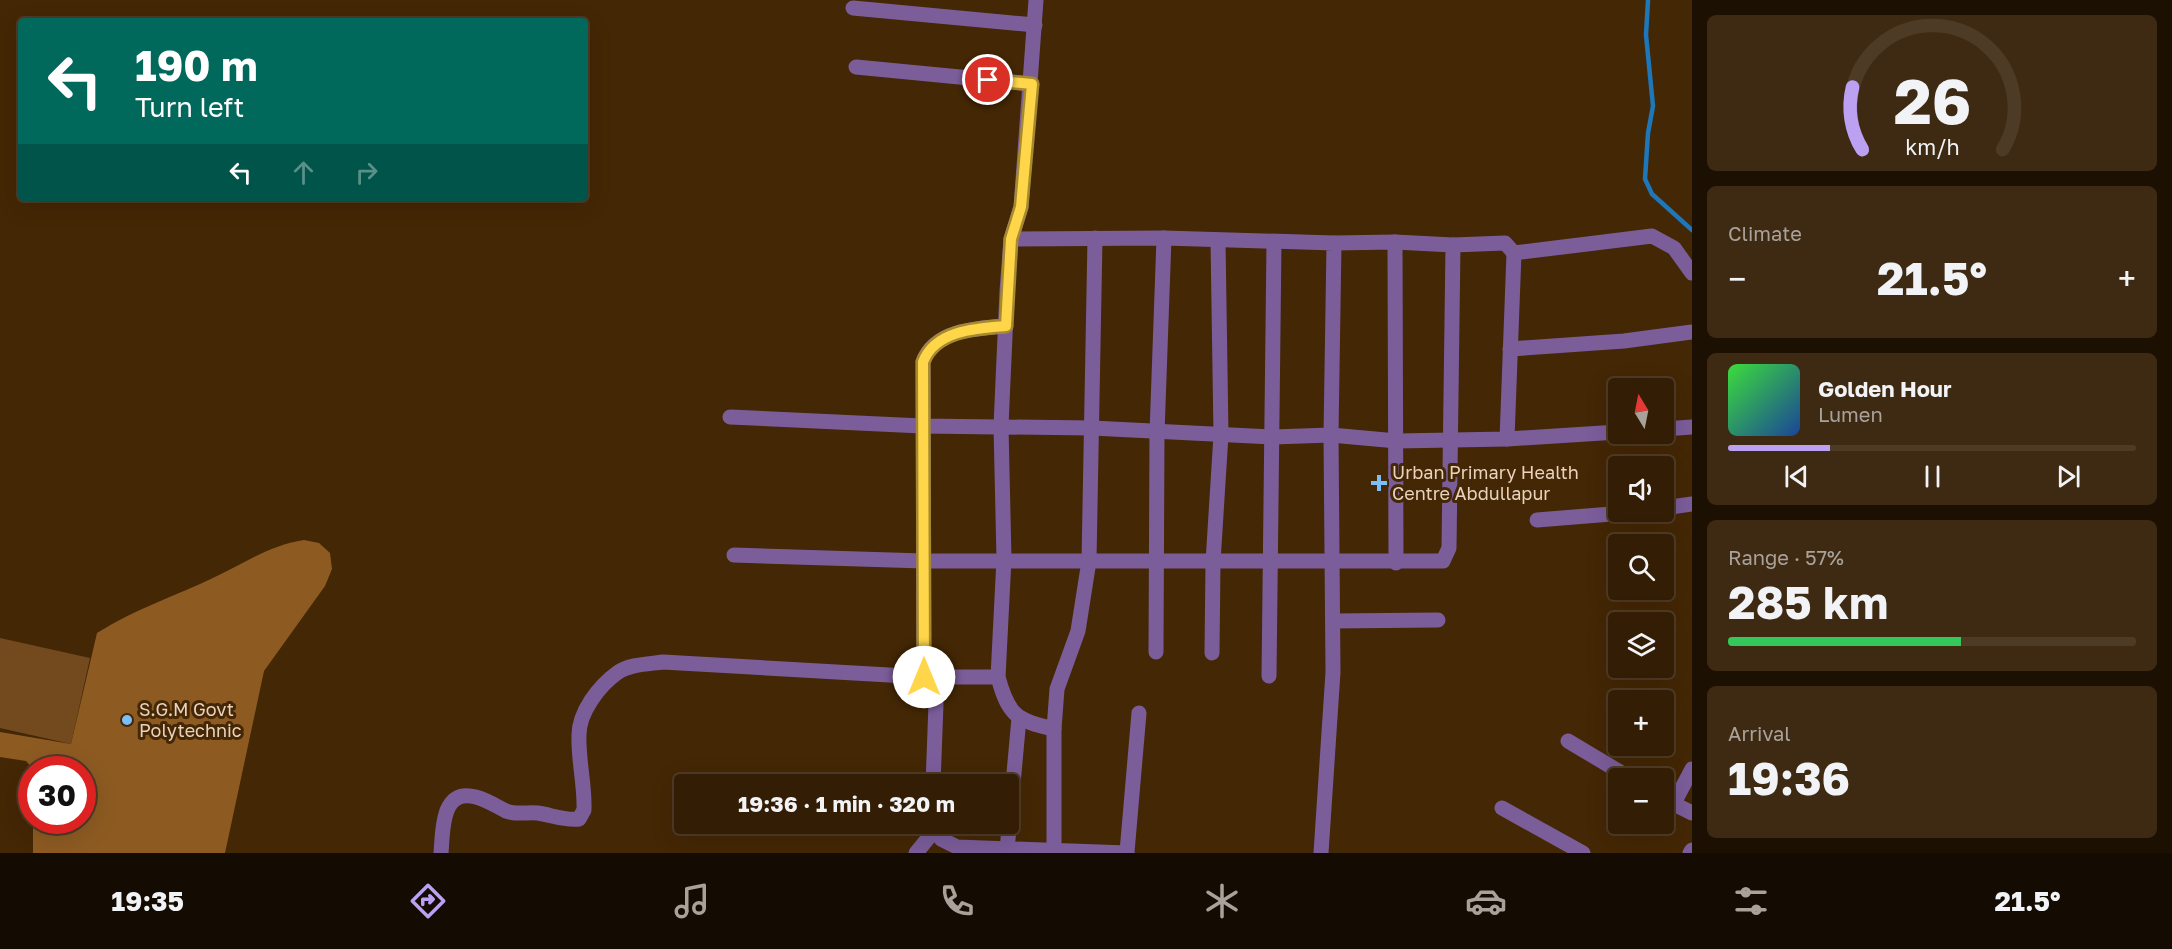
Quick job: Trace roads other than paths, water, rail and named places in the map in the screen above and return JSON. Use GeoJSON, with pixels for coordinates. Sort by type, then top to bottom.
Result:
{"type":"FeatureCollection","features":[{"type":"Feature","properties":{"kind":"street"},"geometry":{"type":"LineString","coordinates":[[1036,0],[1032,84],[1021,207],[1011,239],[1006,326],[1002,426],[1004,559],[998,677],[1009,708],[1019,718],[1054,729]]}},
{"type":"Feature","properties":{"kind":"street"},"geometry":{"type":"LineString","coordinates":[[853,8],[1035,26]]}},
{"type":"Feature","properties":{"kind":"street"},"geometry":{"type":"LineString","coordinates":[[856,67],[1032,84]]}},
{"type":"Feature","properties":{"kind":"street"},"geometry":{"type":"LineString","coordinates":[[1514,252],[1652,236],[1674,248],[1692,273]]}},
{"type":"Feature","properties":{"kind":"street"},"geometry":{"type":"LineString","coordinates":[[1053,850],[1054,729],[1057,689],[1078,631],[1089,561],[1095,238]]}},
{"type":"Feature","properties":{"kind":"street"},"geometry":{"type":"LineString","coordinates":[[1011,239],[1164,238],[1453,245],[1505,243],[1514,252],[1507,439]]}},
{"type":"Feature","properties":{"kind":"street"},"geometry":{"type":"LineString","coordinates":[[1156,652],[1157,433],[1164,238]]}},
{"type":"Feature","properties":{"kind":"street"},"geometry":{"type":"LineString","coordinates":[[1212,653],[1213,562],[1221,435],[1218,240]]}},
{"type":"Feature","properties":{"kind":"street"},"geometry":{"type":"LineString","coordinates":[[1269,676],[1274,242]]}},
{"type":"Feature","properties":{"kind":"street"},"geometry":{"type":"LineString","coordinates":[[1395,242],[1396,563]]}},
{"type":"Feature","properties":{"kind":"street"},"geometry":{"type":"LineString","coordinates":[[1321,853],[1329,742],[1333,621],[1331,435],[1334,243]]}},
{"type":"Feature","properties":{"kind":"street"},"geometry":{"type":"LineString","coordinates":[[734,555],[924,561],[1004,559],[1435,563],[1443,561],[1449,554],[1453,245]]}},
{"type":"Feature","properties":{"kind":"street"},"geometry":{"type":"LineString","coordinates":[[933,774],[924,561],[923,362],[932,346],[964,331],[1006,326]]}},
{"type":"Feature","properties":{"kind":"street"},"geometry":{"type":"LineString","coordinates":[[1510,350],[1624,341],[1692,332]]}},
{"type":"Feature","properties":{"kind":"street"},"geometry":{"type":"LineString","coordinates":[[730,417],[922,426],[1092,428],[1273,437],[1331,435],[1397,441],[1507,439],[1608,433]]}},
{"type":"Feature","properties":{"kind":"street"},"geometry":{"type":"LineString","coordinates":[[1674,428],[1692,427]]}},
{"type":"Feature","properties":{"kind":"street"},"geometry":{"type":"LineString","coordinates":[[1674,507],[1692,504]]}},
{"type":"Feature","properties":{"kind":"street"},"geometry":{"type":"LineString","coordinates":[[1536,520],[1608,514]]}},
{"type":"Feature","properties":{"kind":"street"},"geometry":{"type":"LineString","coordinates":[[1333,621],[1438,620]]}},
{"type":"Feature","properties":{"kind":"street"},"geometry":{"type":"LineString","coordinates":[[441,853],[444,817],[454,799],[475,796],[514,813],[539,813],[572,820],[579,819],[584,806],[579,727],[583,715],[596,694],[618,672],[663,662],[930,677],[998,677]]}},
{"type":"Feature","properties":{"kind":"street"},"geometry":{"type":"LineString","coordinates":[[938,834],[941,839],[957,847],[1127,852],[1139,713]]}},
{"type":"Feature","properties":{"kind":"street"},"geometry":{"type":"LineString","coordinates":[[1007,850],[1019,718]]}},
{"type":"Feature","properties":{"kind":"street"},"geometry":{"type":"LineString","coordinates":[[1568,741],[1613,768]]}},
{"type":"Feature","properties":{"kind":"street"},"geometry":{"type":"LineString","coordinates":[[1674,794],[1692,769]]}},
{"type":"Feature","properties":{"kind":"street"},"geometry":{"type":"LineString","coordinates":[[1674,805],[1692,813]]}},
{"type":"Feature","properties":{"kind":"street"},"geometry":{"type":"LineString","coordinates":[[1502,808],[1583,853]]}},
{"type":"Feature","properties":{"kind":"street"},"geometry":{"type":"LineString","coordinates":[[916,853],[929,834]]}},
{"type":"Feature","properties":{"kind":"waterway"},"geometry":{"type":"LineString","coordinates":[[1648,0],[1646,35],[1653,106],[1648,133],[1645,179],[1652,194],[1692,230]]}},
{"type":"Feature","properties":{"kind":"place","name":"Urban Primary Health Centre Abdullapur"},"geometry":{"type":"Point","coordinates":[1379,483]}},
{"type":"Feature","properties":{"kind":"place","name":"S.G.M Govt Polytechnic"},"geometry":{"type":"Point","coordinates":[127,720]}}]}
